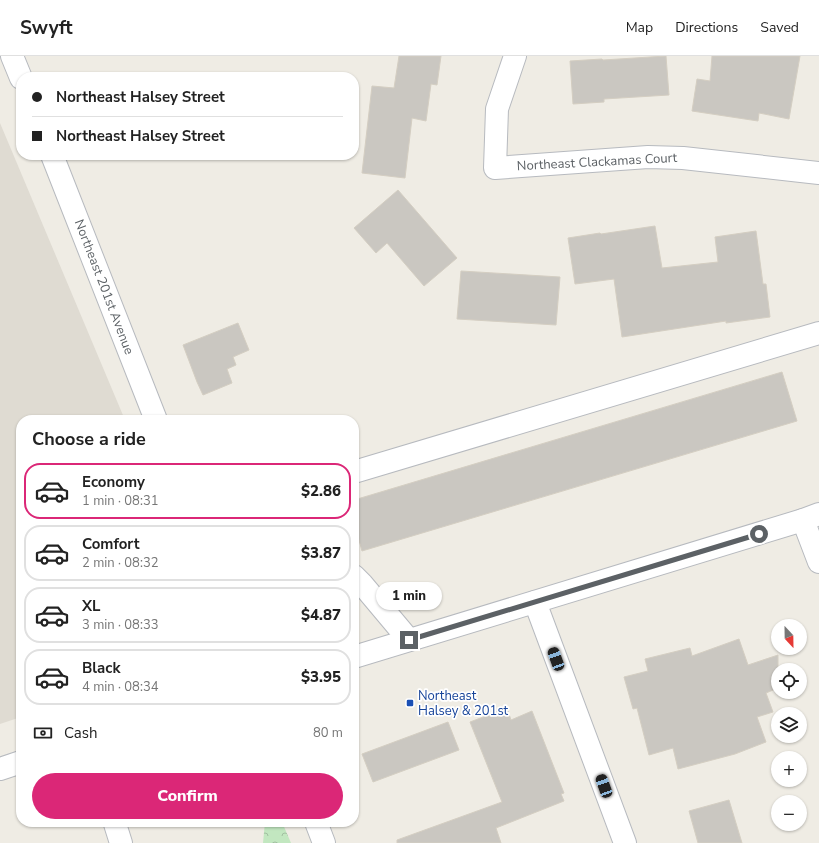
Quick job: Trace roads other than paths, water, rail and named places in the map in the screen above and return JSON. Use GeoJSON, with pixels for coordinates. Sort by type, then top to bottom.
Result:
{"type":"FeatureCollection","features":[{"type":"Feature","properties":{"kind":"street"},"geometry":{"type":"LineString","coordinates":[[12,56],[19,72]]}},
{"type":"Feature","properties":{"kind":"street","name":"Northeast Clackamas Court"},"geometry":{"type":"LineString","coordinates":[[515,56],[497,109],[495,168],[648,157],[683,158],[819,173]]}},
{"type":"Feature","properties":{"kind":"street","name":"Northeast 201st Avenue"},"geometry":{"type":"LineString","coordinates":[[54,160],[154,415]]}},
{"type":"Feature","properties":{"kind":"street"},"geometry":{"type":"LineString","coordinates":[[359,471],[819,333]]}},
{"type":"Feature","properties":{"kind":"street"},"geometry":{"type":"LineString","coordinates":[[359,655],[811,517],[819,562]]}},
{"type":"Feature","properties":{"kind":"street"},"geometry":{"type":"LineString","coordinates":[[359,581],[409,640]]}},
{"type":"Feature","properties":{"kind":"street"},"geometry":{"type":"LineString","coordinates":[[535,602],[625,843]]}},
{"type":"Feature","properties":{"kind":"street"},"geometry":{"type":"LineString","coordinates":[[0,769],[16,764]]}},
{"type":"Feature","properties":{"kind":"street"},"geometry":{"type":"LineString","coordinates":[[318,827],[324,843]]}},
{"type":"Feature","properties":{"kind":"place","name":"Northeast Halsey & 201st"},"geometry":{"type":"Point","coordinates":[410,703]}}]}
